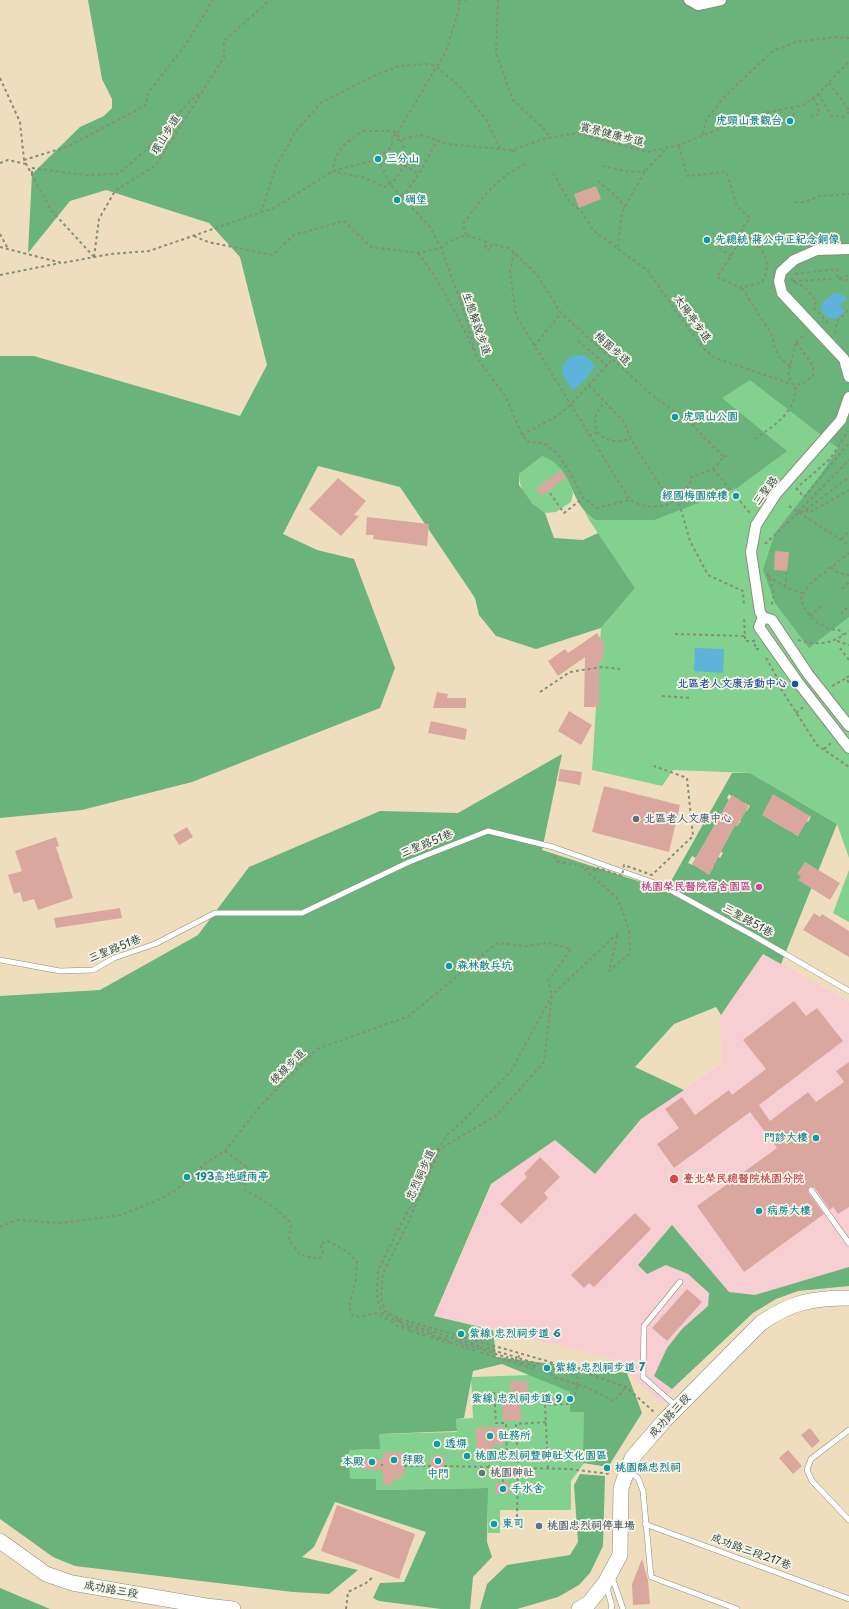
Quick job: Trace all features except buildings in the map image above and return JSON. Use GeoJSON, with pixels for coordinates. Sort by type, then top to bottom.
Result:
{"type":"FeatureCollection","features":[{"type":"Feature","properties":{"kind":"street"},"geometry":{"type":"LineString","coordinates":[[689,0],[698,5],[721,0]]}},
{"type":"Feature","properties":{"kind":"street"},"geometry":{"type":"LineString","coordinates":[[849,249],[817,250],[794,260],[781,272],[779,281],[782,293],[844,359],[849,378]]}},
{"type":"Feature","properties":{"kind":"street","name":"三聖路"},"geometry":{"type":"LineString","coordinates":[[849,397],[841,420],[776,494],[756,525],[751,552],[756,591],[760,612],[763,617],[759,627],[797,681],[849,748]]}},
{"type":"Feature","properties":{"kind":"street"},"geometry":{"type":"LineString","coordinates":[[763,617],[772,620],[808,674],[849,726]]}},
{"type":"Feature","properties":{"kind":"street","name":"成功路三段"},"geometry":{"type":"LineString","coordinates":[[579,1609],[589,1603],[608,1577],[620,1555],[622,1488],[627,1469],[632,1458],[664,1421],[761,1323],[780,1310],[802,1302],[849,1298]]}},
{"type":"Feature","properties":{"kind":"street","name":"成功路三段"},"geometry":{"type":"LineString","coordinates":[[0,1541],[46,1574],[72,1583],[206,1608],[233,1609]]}},
{"type":"Feature","properties":{"kind":"lane","name":"三聖路51巷"},"geometry":{"type":"LineString","coordinates":[[0,960],[60,971],[93,970],[114,958],[155,944],[214,913],[302,913],[409,862],[488,831],[553,848],[663,886],[849,991]]}},
{"type":"Feature","properties":{"kind":"lane"},"geometry":{"type":"LineString","coordinates":[[811,1190],[849,1243]]}},
{"type":"Feature","properties":{"kind":"lane"},"geometry":{"type":"LineString","coordinates":[[677,1408],[643,1377],[644,1326],[680,1282]]}},
{"type":"Feature","properties":{"kind":"lane"},"geometry":{"type":"LineString","coordinates":[[849,1430],[811,1459],[807,1470],[812,1481],[849,1520]]}},
{"type":"Feature","properties":{"kind":"lane"},"geometry":{"type":"LineString","coordinates":[[627,1469],[638,1478],[643,1491],[651,1577],[737,1609]]}},
{"type":"Feature","properties":{"kind":"lane","name":"成功路三段217巷"},"geometry":{"type":"LineString","coordinates":[[645,1524],[849,1599]]}},
{"type":"Feature","properties":{"kind":"lane"},"geometry":{"type":"LineString","coordinates":[[608,1577],[612,1606],[611,1609]]}},
{"type":"Feature","properties":{"kind":"lane"},"geometry":{"type":"LineString","coordinates":[[608,1577],[623,1609]]}},
{"type":"Feature","properties":{"kind":"path"},"geometry":{"type":"LineString","coordinates":[[24,160],[69,146],[146,105],[148,93],[184,47],[213,0]]}},
{"type":"Feature","properties":{"kind":"path","name":"環山步道"},"geometry":{"type":"LineString","coordinates":[[94,257],[99,219],[115,191],[156,165],[224,57],[224,41],[270,0]]}},
{"type":"Feature","properties":{"kind":"path"},"geometry":{"type":"LineString","coordinates":[[334,171],[365,178],[385,187],[390,184],[404,165],[406,154],[397,133],[399,127],[445,53],[457,16],[459,1],[466,0]]}},
{"type":"Feature","properties":{"kind":"path"},"geometry":{"type":"LineString","coordinates":[[498,0],[496,53],[513,100],[545,130],[550,138]]}},
{"type":"Feature","properties":{"kind":"path"},"geometry":{"type":"LineString","coordinates":[[703,134],[706,120],[725,96],[773,51],[796,42],[836,37],[849,38]]}},
{"type":"Feature","properties":{"kind":"path","name":"賞景健康步道"},"geometry":{"type":"LineString","coordinates":[[399,139],[421,135],[448,144],[512,150],[550,138],[576,133],[647,152],[679,145],[703,134],[767,111],[803,105],[818,94],[849,61]]}},
{"type":"Feature","properties":{"kind":"path"},"geometry":{"type":"LineString","coordinates":[[261,213],[276,166],[296,131],[321,103],[367,79],[399,66],[427,64],[436,66],[462,89],[487,121],[500,149]]}},
{"type":"Feature","properties":{"kind":"path"},"geometry":{"type":"LineString","coordinates":[[0,78],[20,122],[24,160],[26,164],[51,210],[94,257]]}},
{"type":"Feature","properties":{"kind":"path"},"geometry":{"type":"LineString","coordinates":[[818,94],[832,116],[843,116],[849,111],[829,83]]}},
{"type":"Feature","properties":{"kind":"path"},"geometry":{"type":"LineString","coordinates":[[32,174],[32,168],[86,175],[118,174],[146,150],[191,100],[203,91]]}},
{"type":"Feature","properties":{"kind":"path"},"geometry":{"type":"LineString","coordinates":[[812,97],[817,104],[819,114],[816,115]]}},
{"type":"Feature","properties":{"kind":"path"},"geometry":{"type":"LineString","coordinates":[[792,107],[794,116]]}},
{"type":"Feature","properties":{"kind":"path"},"geometry":{"type":"LineString","coordinates":[[767,111],[769,121],[772,120]]}},
{"type":"Feature","properties":{"kind":"path"},"geometry":{"type":"LineString","coordinates":[[812,115],[813,120]]}},
{"type":"Feature","properties":{"kind":"path"},"geometry":{"type":"LineString","coordinates":[[334,171],[334,162],[342,145],[363,131],[394,131],[397,133]]}},
{"type":"Feature","properties":{"kind":"path"},"geometry":{"type":"LineString","coordinates":[[0,275],[94,257],[149,251],[261,213],[274,208],[334,171],[378,159],[392,146],[392,136],[394,134],[399,139]]}},
{"type":"Feature","properties":{"kind":"path"},"geometry":{"type":"LineString","coordinates":[[402,198],[419,174],[437,140]]}},
{"type":"Feature","properties":{"kind":"path"},"geometry":{"type":"LineString","coordinates":[[679,145],[687,176],[726,172],[737,206],[750,218],[741,229],[766,254],[768,268],[762,282],[741,288]]}},
{"type":"Feature","properties":{"kind":"path"},"geometry":{"type":"LineString","coordinates":[[618,247],[622,212],[645,170],[667,148]]}},
{"type":"Feature","properties":{"kind":"path"},"geometry":{"type":"LineString","coordinates":[[512,150],[517,154]]}},
{"type":"Feature","properties":{"kind":"path","name":"生態解說步道"},"geometry":{"type":"LineString","coordinates":[[378,159],[390,184],[431,228],[441,248],[462,305],[477,358],[506,397],[522,435]]}},
{"type":"Feature","properties":{"kind":"path"},"geometry":{"type":"LineString","coordinates":[[0,163],[8,160],[26,164]]}},
{"type":"Feature","properties":{"kind":"path"},"geometry":{"type":"LineString","coordinates":[[399,162],[419,174]]}},
{"type":"Feature","properties":{"kind":"path"},"geometry":{"type":"LineString","coordinates":[[193,235],[208,242],[272,254],[294,235],[344,221],[371,247],[418,253],[441,248],[450,241],[466,235],[463,224],[490,188],[508,173],[525,164]]}},
{"type":"Feature","properties":{"kind":"path"},"geometry":{"type":"LineString","coordinates":[[602,166],[630,172],[645,170]]}},
{"type":"Feature","properties":{"kind":"path","name":"太陽亭步道"},"geometry":{"type":"LineString","coordinates":[[553,173],[569,201],[581,211],[594,231],[618,247],[647,270],[696,339],[715,358],[794,384]]}},
{"type":"Feature","properties":{"kind":"path"},"geometry":{"type":"LineString","coordinates":[[598,181],[610,190],[625,207]]}},
{"type":"Feature","properties":{"kind":"path"},"geometry":{"type":"LineString","coordinates":[[795,202],[804,202],[820,196],[849,194]]}},
{"type":"Feature","properties":{"kind":"path"},"geometry":{"type":"LineString","coordinates":[[0,234],[8,249]]}},
{"type":"Feature","properties":{"kind":"path"},"geometry":{"type":"LineString","coordinates":[[745,234],[717,277],[741,288],[772,335],[774,346],[780,358],[790,366]]}},
{"type":"Feature","properties":{"kind":"path","name":"梅園步道"},"geometry":{"type":"LineString","coordinates":[[466,235],[487,242],[485,248],[490,250],[492,244],[508,248],[514,252],[536,275],[561,313],[651,394],[692,424],[724,457]]}},
{"type":"Feature","properties":{"kind":"path"},"geometry":{"type":"LineString","coordinates":[[709,241],[731,256]]}},
{"type":"Feature","properties":{"kind":"path"},"geometry":{"type":"LineString","coordinates":[[0,247],[62,263]]}},
{"type":"Feature","properties":{"kind":"path"},"geometry":{"type":"LineString","coordinates":[[514,252],[510,271],[516,316],[630,500],[640,505],[654,507],[672,502],[678,499],[690,484],[691,477],[713,468],[724,457],[730,455]]}},
{"type":"Feature","properties":{"kind":"path"},"geometry":{"type":"LineString","coordinates":[[418,253],[435,276],[456,312],[477,358]]}},
{"type":"Feature","properties":{"kind":"path"},"geometry":{"type":"LineString","coordinates":[[792,281],[792,274],[837,268],[838,279]]}},
{"type":"Feature","properties":{"kind":"path"},"geometry":{"type":"LineString","coordinates":[[838,279],[849,275]]}},
{"type":"Feature","properties":{"kind":"path"},"geometry":{"type":"LineString","coordinates":[[838,279],[849,280]]}},
{"type":"Feature","properties":{"kind":"path"},"geometry":{"type":"LineString","coordinates":[[792,281],[831,280]]}},
{"type":"Feature","properties":{"kind":"path"},"geometry":{"type":"LineString","coordinates":[[792,281],[805,287],[816,301],[814,308],[840,338]]}},
{"type":"Feature","properties":{"kind":"path"},"geometry":{"type":"LineString","coordinates":[[835,333],[837,321],[849,309]]}},
{"type":"Feature","properties":{"kind":"path"},"geometry":{"type":"LineString","coordinates":[[534,346],[561,313]]}},
{"type":"Feature","properties":{"kind":"path"},"geometry":{"type":"LineString","coordinates":[[755,439],[790,409],[794,398],[794,384],[788,375],[796,342],[806,334]]}},
{"type":"Feature","properties":{"kind":"path"},"geometry":{"type":"LineString","coordinates":[[578,341],[608,366]]}},
{"type":"Feature","properties":{"kind":"path"},"geometry":{"type":"LineString","coordinates":[[794,384],[802,385],[813,375],[813,366],[796,342]]}},
{"type":"Feature","properties":{"kind":"path"},"geometry":{"type":"LineString","coordinates":[[613,359],[571,404],[557,416],[522,435],[528,442],[544,443],[557,453],[570,472],[584,498],[597,508],[630,500]]}},
{"type":"Feature","properties":{"kind":"path"},"geometry":{"type":"LineString","coordinates":[[589,385],[624,422],[631,439],[672,502]]}},
{"type":"Feature","properties":{"kind":"path"},"geometry":{"type":"LineString","coordinates":[[605,402],[595,413],[594,424],[597,432],[604,439],[615,442],[631,439]]}},
{"type":"Feature","properties":{"kind":"path"},"geometry":{"type":"LineString","coordinates":[[692,424],[709,420],[723,419]]}},
{"type":"Feature","properties":{"kind":"path"},"geometry":{"type":"LineString","coordinates":[[849,429],[830,459],[796,489],[804,497],[849,443]]}},
{"type":"Feature","properties":{"kind":"path"},"geometry":{"type":"LineString","coordinates":[[589,436],[597,432]]}},
{"type":"Feature","properties":{"kind":"path"},"geometry":{"type":"LineString","coordinates":[[764,548],[765,543],[849,460]]}},
{"type":"Feature","properties":{"kind":"path"},"geometry":{"type":"LineString","coordinates":[[713,468],[750,513]]}},
{"type":"Feature","properties":{"kind":"path"},"geometry":{"type":"LineString","coordinates":[[798,512],[806,510],[849,477]]}},
{"type":"Feature","properties":{"kind":"path"},"geometry":{"type":"LineString","coordinates":[[806,510],[809,513],[849,490]]}},
{"type":"Feature","properties":{"kind":"path"},"geometry":{"type":"LineString","coordinates":[[550,493],[564,512],[584,498]]}},
{"type":"Feature","properties":{"kind":"path"},"geometry":{"type":"LineString","coordinates":[[678,499],[690,541],[708,575],[743,591],[744,606]]}},
{"type":"Feature","properties":{"kind":"path"},"geometry":{"type":"LineString","coordinates":[[789,506],[849,545]]}},
{"type":"Feature","properties":{"kind":"path"},"geometry":{"type":"LineString","coordinates":[[841,539],[849,532]]}},
{"type":"Feature","properties":{"kind":"path"},"geometry":{"type":"LineString","coordinates":[[843,635],[840,630],[829,630],[810,616],[802,604],[801,599],[810,584],[849,553]]}},
{"type":"Feature","properties":{"kind":"path"},"geometry":{"type":"LineString","coordinates":[[831,567],[838,573],[849,575]]}},
{"type":"Feature","properties":{"kind":"path"},"geometry":{"type":"LineString","coordinates":[[763,617],[771,606],[775,596],[766,570]]}},
{"type":"Feature","properties":{"kind":"path"},"geometry":{"type":"LineString","coordinates":[[785,587],[787,571]]}},
{"type":"Feature","properties":{"kind":"path"},"geometry":{"type":"LineString","coordinates":[[767,575],[785,587],[803,594]]}},
{"type":"Feature","properties":{"kind":"path"},"geometry":{"type":"LineString","coordinates":[[842,589],[849,582]]}},
{"type":"Feature","properties":{"kind":"path"},"geometry":{"type":"LineString","coordinates":[[810,616],[824,604]]}},
{"type":"Feature","properties":{"kind":"path"},"geometry":{"type":"LineString","coordinates":[[841,614],[849,606]]}},
{"type":"Feature","properties":{"kind":"path"},"geometry":{"type":"LineString","coordinates":[[744,619],[745,641],[755,641],[755,649],[761,649]]}},
{"type":"Feature","properties":{"kind":"path"},"geometry":{"type":"LineString","coordinates":[[837,641],[849,631]]}},
{"type":"Feature","properties":{"kind":"path"},"geometry":{"type":"LineString","coordinates":[[675,634],[745,636]]}},
{"type":"Feature","properties":{"kind":"path"},"geometry":{"type":"LineString","coordinates":[[823,643],[837,641],[849,645]]}},
{"type":"Feature","properties":{"kind":"path"},"geometry":{"type":"LineString","coordinates":[[840,648],[849,660]]}},
{"type":"Feature","properties":{"kind":"path"},"geometry":{"type":"LineString","coordinates":[[764,655],[778,679],[776,681],[817,745],[849,767]]}},
{"type":"Feature","properties":{"kind":"path"},"geometry":{"type":"LineString","coordinates":[[540,692],[570,672],[601,667],[620,669]]}},
{"type":"Feature","properties":{"kind":"path"},"geometry":{"type":"LineString","coordinates":[[832,686],[849,676]]}},
{"type":"Feature","properties":{"kind":"path"},"geometry":{"type":"LineString","coordinates":[[846,678],[849,683]]}},
{"type":"Feature","properties":{"kind":"path"},"geometry":{"type":"LineString","coordinates":[[662,696],[692,698]]}},
{"type":"Feature","properties":{"kind":"path"},"geometry":{"type":"LineString","coordinates":[[796,713],[804,707]]}},
{"type":"Feature","properties":{"kind":"path"},"geometry":{"type":"LineString","coordinates":[[824,749],[831,743]]}},
{"type":"Feature","properties":{"kind":"path"},"geometry":{"type":"LineString","coordinates":[[654,766],[687,778],[693,836],[652,875],[624,865],[622,876],[598,868],[597,871],[581,866],[618,900],[629,930],[630,953],[609,971],[618,933],[552,995],[511,1071],[462,1122],[446,1136],[434,1156],[432,1163],[423,1178],[412,1204],[378,1271],[377,1298],[382,1313],[397,1320],[551,1362],[626,1387],[664,1421]]}},
{"type":"Feature","properties":{"kind":"path","name":"稜線步道"},"geometry":{"type":"LineString","coordinates":[[0,1227],[17,1220],[61,1223],[121,1215],[156,1201],[176,1190],[206,1163],[225,1151],[262,1104],[317,1049],[409,1016],[497,943],[526,946],[548,943],[571,949],[548,981],[552,995]]}},
{"type":"Feature","properties":{"kind":"path","name":"忠烈祠步道"},"geometry":{"type":"LineString","coordinates":[[381,1298],[383,1273],[408,1223],[440,1149],[497,1115],[544,1062],[552,995]]}},
{"type":"Feature","properties":{"kind":"path"},"geometry":{"type":"LineString","coordinates":[[225,1151],[246,1167],[245,1190],[274,1207],[291,1223],[290,1240],[300,1255],[320,1259],[323,1251],[320,1244],[328,1241],[349,1253],[357,1262],[356,1279],[349,1307],[352,1315],[358,1317],[376,1313],[394,1323],[397,1320]]}},
{"type":"Feature","properties":{"kind":"path"},"geometry":{"type":"LineString","coordinates":[[377,1298],[381,1298],[385,1311],[399,1322],[397,1326],[410,1330],[410,1328],[400,1324],[401,1322],[412,1326],[411,1331],[427,1336],[428,1333],[414,1329],[416,1325]]}},
{"type":"Feature","properties":{"kind":"path"},"geometry":{"type":"LineString","coordinates":[[416,1325],[432,1331],[430,1337],[448,1343],[449,1340],[434,1336],[434,1332],[453,1338],[452,1344],[477,1351],[478,1348],[456,1342],[457,1340]]}},
{"type":"Feature","properties":{"kind":"path"},"geometry":{"type":"LineString","coordinates":[[457,1340],[458,1336]]}},
{"type":"Feature","properties":{"kind":"path"},"geometry":{"type":"LineString","coordinates":[[457,1340],[482,1347],[480,1352],[504,1360],[505,1357],[484,1350],[485,1348],[516,1357],[516,1360],[507,1357],[506,1360],[534,1369],[535,1366],[517,1361],[520,1353]]}},
{"type":"Feature","properties":{"kind":"path"},"geometry":{"type":"LineString","coordinates":[[518,1358],[572,1374],[578,1378],[574,1396],[568,1396],[568,1404],[545,1406],[547,1422],[548,1468]]}},
{"type":"Feature","properties":{"kind":"path"},"geometry":{"type":"LineString","coordinates":[[551,1362],[549,1371],[554,1377],[614,1401],[626,1387]]}},
{"type":"Feature","properties":{"kind":"path"},"geometry":{"type":"LineString","coordinates":[[488,1458],[507,1456],[506,1423],[496,1423],[494,1390]]}},
{"type":"Feature","properties":{"kind":"path"},"geometry":{"type":"LineString","coordinates":[[517,1517],[518,1468],[516,1424],[547,1422]]}},
{"type":"Feature","properties":{"kind":"path"},"geometry":{"type":"LineString","coordinates":[[488,1453],[489,1467]]}},
{"type":"Feature","properties":{"kind":"path"},"geometry":{"type":"LineString","coordinates":[[404,1466],[431,1466]]}},
{"type":"Feature","properties":{"kind":"path"},"geometry":{"type":"LineString","coordinates":[[444,1466],[548,1468],[610,1474]]}},
{"type":"Feature","properties":{"kind":"path"},"geometry":{"type":"LineString","coordinates":[[503,1467],[503,1483]]}},
{"type":"Feature","properties":{"kind":"path"},"geometry":{"type":"LineString","coordinates":[[346,1609],[348,1592],[366,1583],[373,1577]]}},
{"type":"Feature","properties":{"kind":"shaded area","name":"臺北榮民總醫院桃園分院"},"geometry":{"type":"Polygon","coordinates":[[[763,953],[849,1002],[849,1286],[798,1291],[776,1299],[753,1313],[727,1336],[660,1403],[617,1360],[435,1316],[492,1184],[555,1140],[595,1174],[644,1117],[722,1063],[719,1019],[763,953]]]}},
{"type":"Feature","properties":{"kind":"green space"},"geometry":{"type":"Polygon","coordinates":[[[88,0],[849,0],[849,617],[809,648],[775,603],[763,570],[775,533],[822,473],[838,448],[750,380],[722,398],[787,451],[737,488],[654,520],[595,520],[583,509],[563,472],[551,460],[542,456],[519,474],[519,485],[532,503],[545,513],[554,538],[583,540],[598,533],[635,588],[601,628],[536,649],[496,636],[479,615],[475,598],[400,487],[318,466],[283,534],[317,550],[354,559],[395,668],[380,708],[192,782],[82,810],[0,818],[0,356],[34,356],[240,416],[267,365],[240,257],[209,223],[106,190],[70,201],[28,253],[32,174],[80,127],[104,116],[112,108],[112,99],[102,79],[88,0]]]}},
{"type":"Feature","properties":{"kind":"green space","name":"虎頭山公園"},"geometry":{"type":"Polygon","coordinates":[[[464,0],[849,0],[849,858],[837,824],[750,773],[673,770],[662,786],[592,770],[601,628],[635,588],[589,520],[570,482],[573,493],[571,502],[556,512],[545,513],[527,497],[521,487],[519,474],[541,456],[464,0]]]}},
{"type":"Feature","properties":{"kind":"green space"},"geometry":{"type":"Polygon","coordinates":[[[562,754],[542,850],[666,890],[732,773],[750,773],[837,824],[781,964],[763,954],[721,1015],[716,1007],[674,1024],[635,1067],[684,1090],[641,1119],[595,1174],[555,1140],[491,1184],[434,1316],[493,1330],[496,1357],[627,1373],[642,1413],[608,1467],[583,1463],[584,1412],[570,1412],[570,1392],[502,1364],[473,1371],[464,1418],[456,1419],[457,1431],[379,1434],[380,1449],[349,1450],[350,1479],[376,1479],[376,1490],[488,1488],[487,1542],[492,1557],[473,1577],[470,1609],[441,1609],[379,1601],[373,1598],[380,1583],[404,1582],[426,1532],[335,1502],[314,1547],[302,1557],[358,1570],[329,1594],[293,1592],[75,1566],[53,1557],[0,1519],[0,996],[100,990],[198,935],[249,867],[380,811],[458,813],[562,754]],[[729,794],[727,798],[729,800],[696,858],[692,856],[688,863],[693,865],[695,863],[709,874],[713,868],[710,867],[717,856],[720,858],[723,853],[720,851],[735,825],[737,826],[741,821],[738,819],[744,810],[747,811],[750,806],[745,803],[743,806],[729,794]],[[773,795],[772,821],[788,830],[795,832],[794,834],[798,836],[805,820],[808,822],[811,817],[773,795]]]}},
{"type":"Feature","properties":{"kind":"green space"},"geometry":{"type":"Polygon","coordinates":[[[849,870],[849,922],[833,913],[849,870]]]}},
{"type":"Feature","properties":{"kind":"green space"},"geometry":{"type":"Polygon","coordinates":[[[672,1225],[729,1292],[755,1295],[849,1267],[849,1286],[798,1291],[776,1299],[753,1313],[672,1389],[654,1376],[667,1348],[682,1329],[708,1306],[709,1293],[688,1274],[666,1265],[647,1274],[638,1265],[672,1225]]]}},
{"type":"Feature","properties":{"kind":"green space","name":"桃園忠烈祠暨神社文化園區"},"geometry":{"type":"Polygon","coordinates":[[[530,1375],[570,1392],[584,1412],[585,1462],[571,1481],[571,1510],[500,1510],[500,1533],[488,1533],[487,1488],[376,1490],[376,1479],[350,1480],[349,1450],[379,1449],[379,1434],[457,1432],[456,1419],[473,1418],[471,1377],[530,1375]]]}},
{"type":"Feature","properties":{"kind":"green space"},"geometry":{"type":"Polygon","coordinates":[[[580,1474],[605,1476],[603,1546],[590,1573],[579,1585],[558,1597],[517,1609],[480,1609],[487,1584],[507,1565],[570,1555],[578,1542],[574,1485],[580,1474]]]}},
{"type":"Feature","properties":{"kind":"green space"},"geometry":{"type":"Polygon","coordinates":[[[0,1588],[50,1609],[0,1609],[0,1588]]]}},
{"type":"Feature","properties":{"kind":"water"},"geometry":{"type":"Polygon","coordinates":[[[838,293],[846,297],[847,301],[841,302],[840,305],[843,310],[846,311],[836,319],[826,317],[821,310],[823,302],[833,294],[838,293]]]}},
{"type":"Feature","properties":{"kind":"water"},"geometry":{"type":"Polygon","coordinates":[[[584,355],[595,365],[586,379],[573,390],[562,374],[563,365],[571,356],[584,355]]]}},
{"type":"Feature","properties":{"kind":"water"},"geometry":{"type":"Polygon","coordinates":[[[695,648],[724,649],[723,673],[694,671],[695,648]]]}},
{"type":"Feature","properties":{"kind":"place","name":"虎頭山景觀台"},"geometry":{"type":"Point","coordinates":[790,121]}},
{"type":"Feature","properties":{"kind":"place","name":"三分山"},"geometry":{"type":"Point","coordinates":[378,159]}},
{"type":"Feature","properties":{"kind":"place","name":"碉堡"},"geometry":{"type":"Point","coordinates":[397,200]}},
{"type":"Feature","properties":{"kind":"place","name":"先總統 蔣公中正紀念銅像"},"geometry":{"type":"Point","coordinates":[707,240]}},
{"type":"Feature","properties":{"kind":"place","name":"虎頭山公園"},"geometry":{"type":"Point","coordinates":[675,417]}},
{"type":"Feature","properties":{"kind":"place","name":"經國梅園牌樓"},"geometry":{"type":"Point","coordinates":[736,496]}},
{"type":"Feature","properties":{"kind":"place","name":"北區老人文康活動中心"},"geometry":{"type":"Point","coordinates":[795,684]}},
{"type":"Feature","properties":{"kind":"place","name":"北區老人文康中心"},"geometry":{"type":"Point","coordinates":[636,819]}},
{"type":"Feature","properties":{"kind":"place","name":"桃園榮民醫院宿舍園區"},"geometry":{"type":"Point","coordinates":[759,887]}},
{"type":"Feature","properties":{"kind":"place","name":"森林散兵坑"},"geometry":{"type":"Point","coordinates":[449,966]}},
{"type":"Feature","properties":{"kind":"place","name":"門診大樓"},"geometry":{"type":"Point","coordinates":[816,1138]}},
{"type":"Feature","properties":{"kind":"place","name":"193高地避雨亭"},"geometry":{"type":"Point","coordinates":[187,1177]}},
{"type":"Feature","properties":{"kind":"place","name":"臺北榮民總醫院桃園分院"},"geometry":{"type":"Point","coordinates":[674,1179]}},
{"type":"Feature","properties":{"kind":"place","name":"病房大樓"},"geometry":{"type":"Point","coordinates":[759,1211]}},
{"type":"Feature","properties":{"kind":"place","name":"紫線 忠烈祠步道 6"},"geometry":{"type":"Point","coordinates":[461,1334]}},
{"type":"Feature","properties":{"kind":"place","name":"紫線 忠烈祠步道 7"},"geometry":{"type":"Point","coordinates":[547,1368]}},
{"type":"Feature","properties":{"kind":"place","name":"紫線 忠烈祠步道 9"},"geometry":{"type":"Point","coordinates":[570,1399]}},
{"type":"Feature","properties":{"kind":"place","name":"社務所"},"geometry":{"type":"Point","coordinates":[490,1436]}},
{"type":"Feature","properties":{"kind":"place","name":"透塀"},"geometry":{"type":"Point","coordinates":[437,1444]}},
{"type":"Feature","properties":{"kind":"place","name":"桃園忠烈祠暨神社文化園區"},"geometry":{"type":"Point","coordinates":[467,1456]}},
{"type":"Feature","properties":{"kind":"place","name":"拜殿"},"geometry":{"type":"Point","coordinates":[394,1460]}},
{"type":"Feature","properties":{"kind":"place","name":"中門"},"geometry":{"type":"Point","coordinates":[438,1461]}},
{"type":"Feature","properties":{"kind":"place","name":"本殿"},"geometry":{"type":"Point","coordinates":[372,1462]}},
{"type":"Feature","properties":{"kind":"place","name":"桃園縣忠烈祠"},"geometry":{"type":"Point","coordinates":[607,1468]}},
{"type":"Feature","properties":{"kind":"place","name":"桃園神社"},"geometry":{"type":"Point","coordinates":[482,1473]}},
{"type":"Feature","properties":{"kind":"place","name":"手水舍"},"geometry":{"type":"Point","coordinates":[503,1489]}},
{"type":"Feature","properties":{"kind":"place","name":"東司"},"geometry":{"type":"Point","coordinates":[494,1524]}},
{"type":"Feature","properties":{"kind":"place","name":"桃園忠烈祠停車場"},"geometry":{"type":"Point","coordinates":[539,1526]}}]}
